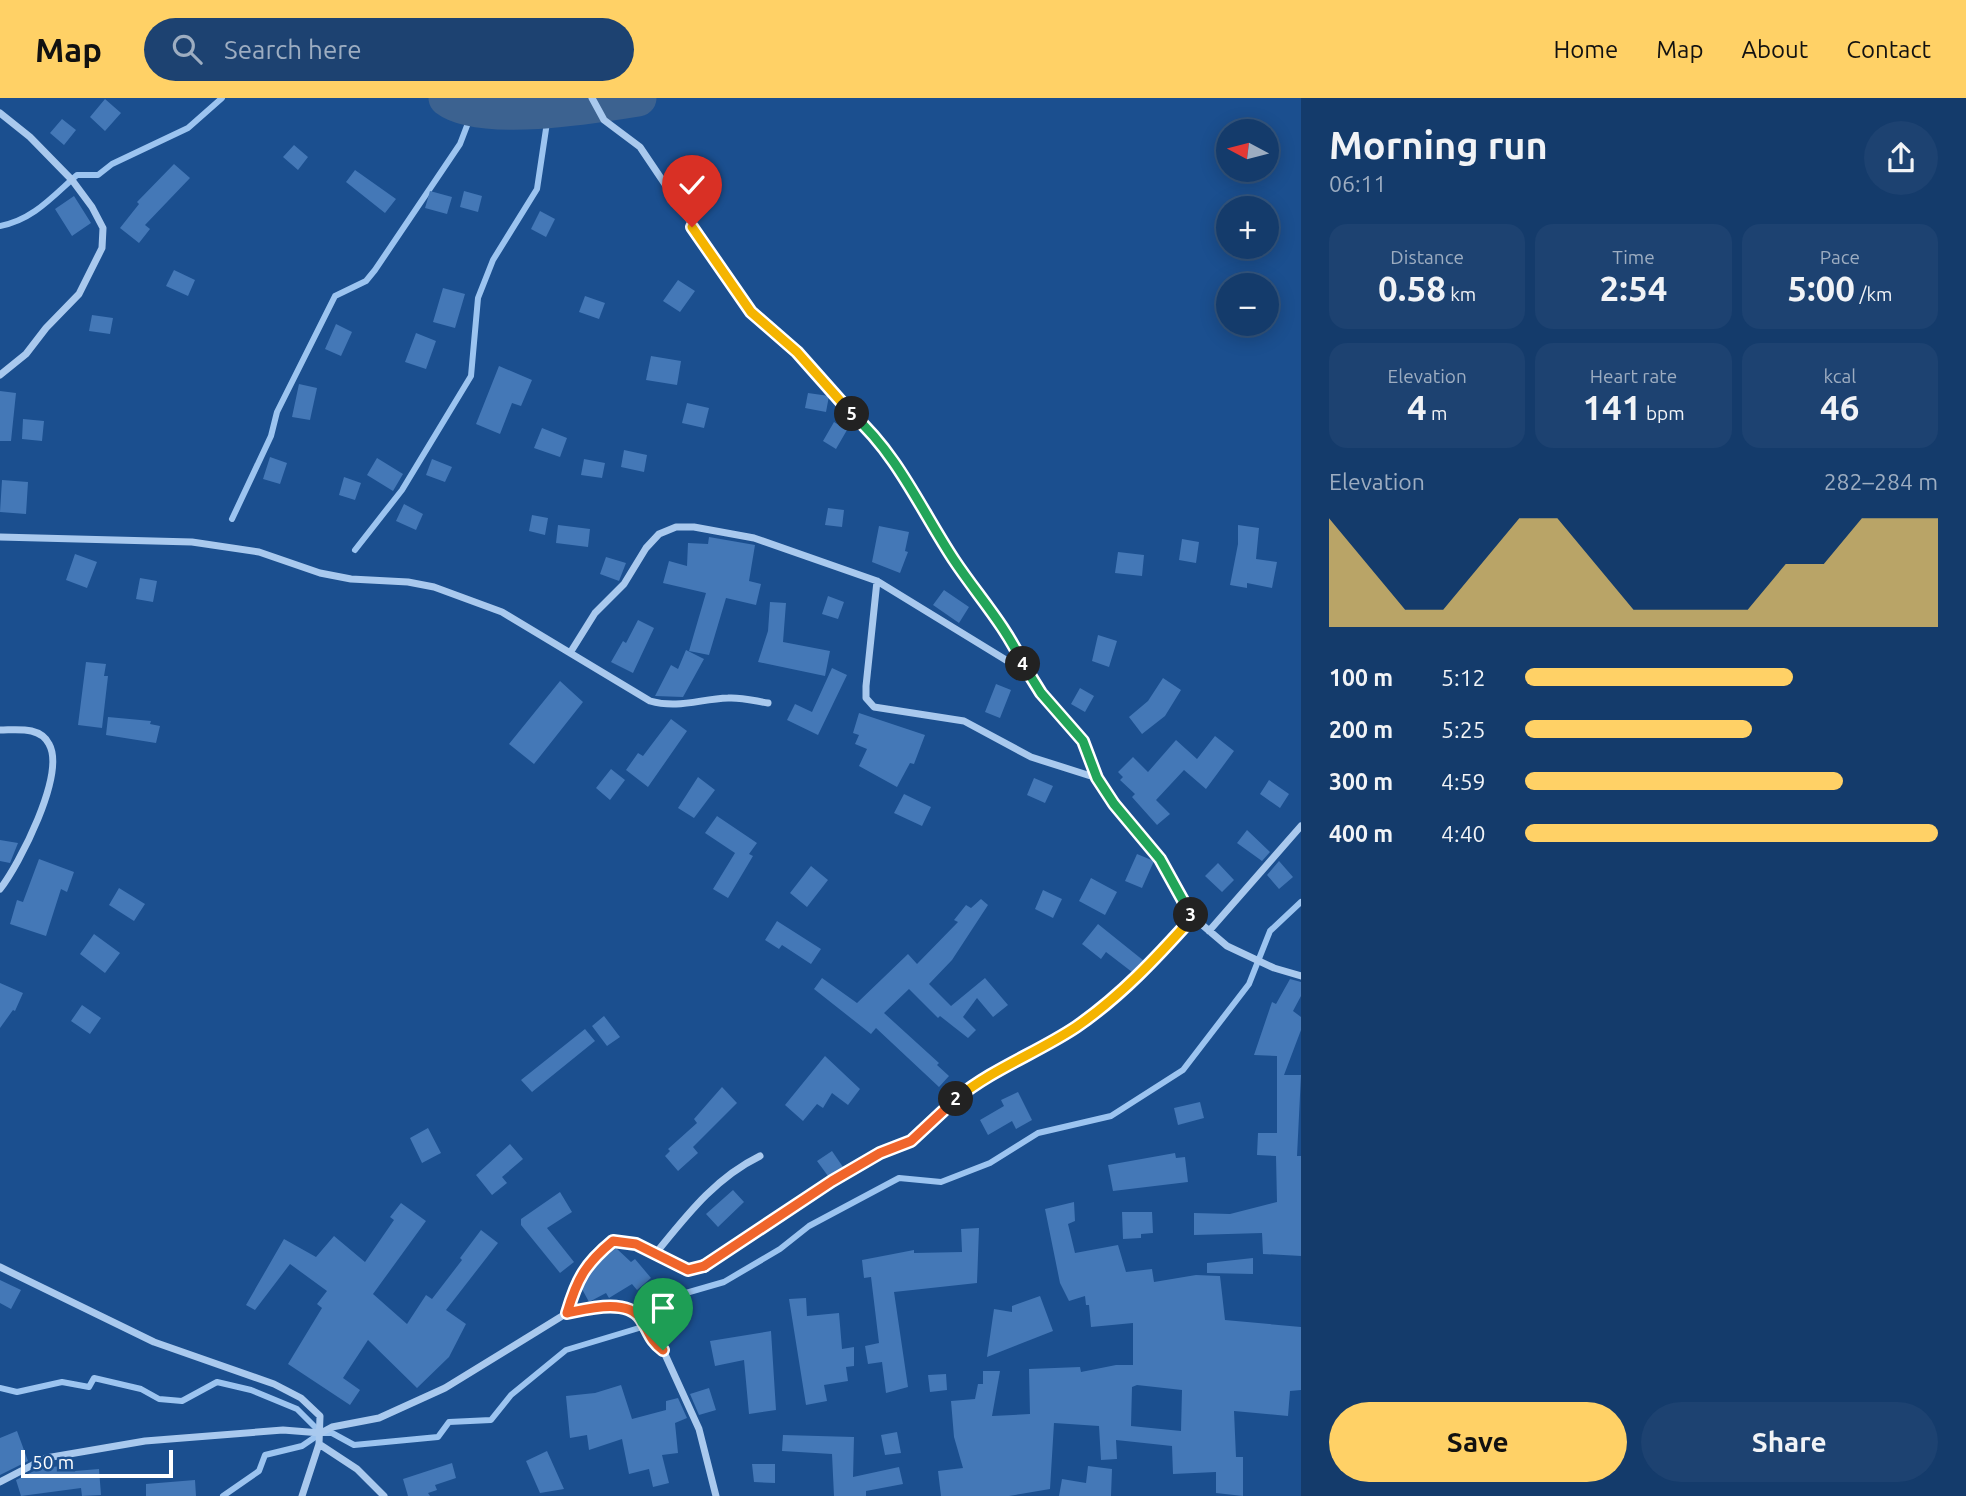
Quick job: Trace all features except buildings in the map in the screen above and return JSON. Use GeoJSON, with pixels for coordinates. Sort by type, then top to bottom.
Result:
{"type":"FeatureCollection","features":[{"type":"Feature","properties":{"kind":"street"},"geometry":{"type":"LineString","coordinates":[[592,98],[604,120],[640,147],[744,303],[797,352],[898,463],[953,558],[1002,623],[1027,673],[1083,741],[1097,778],[1122,814],[1160,859],[1182,903],[1193,917],[1227,946],[1274,968],[1301,976]]}},
{"type":"Feature","properties":{"kind":"street"},"geometry":{"type":"LineString","coordinates":[[0,113],[30,137],[72,180],[92,206],[103,228],[102,248],[79,294],[46,328],[26,354],[0,375]]}},
{"type":"Feature","properties":{"kind":"street"},"geometry":{"type":"LineString","coordinates":[[570,653],[595,612],[624,584],[646,548],[659,534],[676,527],[694,527],[754,538],[877,581],[1027,673]]}},
{"type":"Feature","properties":{"kind":"street"},"geometry":{"type":"LineString","coordinates":[[0,537],[192,541],[259,552],[320,573],[351,579],[408,582],[434,587],[502,612],[650,701],[666,705],[732,697],[768,703]]}},
{"type":"Feature","properties":{"kind":"street"},"geometry":{"type":"LineString","coordinates":[[877,581],[866,686],[866,698],[874,708],[964,721],[1031,757],[1097,778]]}},
{"type":"Feature","properties":{"kind":"street"},"geometry":{"type":"LineString","coordinates":[[0,730],[28,730],[41,735],[50,745],[52,762],[36,830],[0,889]]}},
{"type":"Feature","properties":{"kind":"street"},"geometry":{"type":"LineString","coordinates":[[1209,931],[1301,826]]}},
{"type":"Feature","properties":{"kind":"street"},"geometry":{"type":"LineString","coordinates":[[567,1313],[576,1282],[591,1259],[613,1241],[636,1244],[688,1270],[702,1268],[832,1181],[880,1153],[911,1141],[961,1095],[1006,1065],[1073,1028],[1112,1000],[1193,917]]}},
{"type":"Feature","properties":{"kind":"street"},"geometry":{"type":"LineString","coordinates":[[656,1253],[698,1201],[734,1169],[760,1156]]}},
{"type":"Feature","properties":{"kind":"street"},"geometry":{"type":"LineString","coordinates":[[0,1268],[154,1342],[281,1388],[300,1398],[320,1416],[321,1433],[302,1496]]}},
{"type":"Feature","properties":{"kind":"street"},"geometry":{"type":"LineString","coordinates":[[0,1482],[46,1458],[145,1441],[283,1430],[321,1433],[332,1427],[379,1419],[445,1388],[567,1313],[595,1307],[627,1308],[640,1317],[649,1337],[663,1350],[699,1429],[716,1496]]}},
{"type":"Feature","properties":{"kind":"street"},"geometry":{"type":"LineString","coordinates":[[319,1444],[357,1469],[384,1496]]}},
{"type":"Feature","properties":{"kind":"waterway"},"geometry":{"type":"LineString","coordinates":[[0,226],[33,213],[77,175],[98,175],[112,164],[188,128],[222,98]]}},
{"type":"Feature","properties":{"kind":"waterway"},"geometry":{"type":"LineString","coordinates":[[447,98],[463,106],[511,111],[568,108],[638,98]]}},
{"type":"Feature","properties":{"kind":"waterway"},"geometry":{"type":"LineString","coordinates":[[355,550],[402,490],[471,376],[478,298],[493,260],[537,189],[549,109]]}},
{"type":"Feature","properties":{"kind":"waterway"},"geometry":{"type":"LineString","coordinates":[[232,519],[271,436],[277,412],[335,296],[366,281],[375,270],[460,144],[473,110]]}},
{"type":"Feature","properties":{"kind":"waterway"},"geometry":{"type":"LineString","coordinates":[[223,1496],[259,1471],[265,1455],[302,1446],[321,1433],[332,1433],[354,1445],[438,1437],[449,1422],[491,1420],[511,1395],[566,1350],[639,1328],[679,1295],[724,1282],[780,1249],[809,1226],[899,1178],[941,1182],[990,1163],[1038,1133],[1111,1116],[1183,1070],[1249,984],[1270,931],[1301,902]]}},
{"type":"Feature","properties":{"kind":"waterway"},"geometry":{"type":"LineString","coordinates":[[0,1388],[17,1392],[62,1382],[89,1387],[94,1378],[141,1389],[159,1399],[182,1401],[217,1382],[251,1390],[297,1409],[321,1433]]}},
{"type":"Feature","properties":{"kind":"route"},"geometry":{"type":"LineString","coordinates":[[663,1350],[649,1337],[640,1317],[627,1308],[595,1307],[567,1313],[576,1282],[591,1259],[613,1241],[636,1244],[688,1270],[702,1268],[832,1181],[880,1153],[911,1141],[928,1122],[961,1095],[1006,1065],[1055,1039],[1099,1011],[1123,991],[1193,917],[1182,903],[1160,859],[1129,824],[1097,778],[1083,741],[1027,673],[1002,623],[953,558],[898,463],[869,429],[831,393],[797,352],[751,312],[692,227]]}}]}
